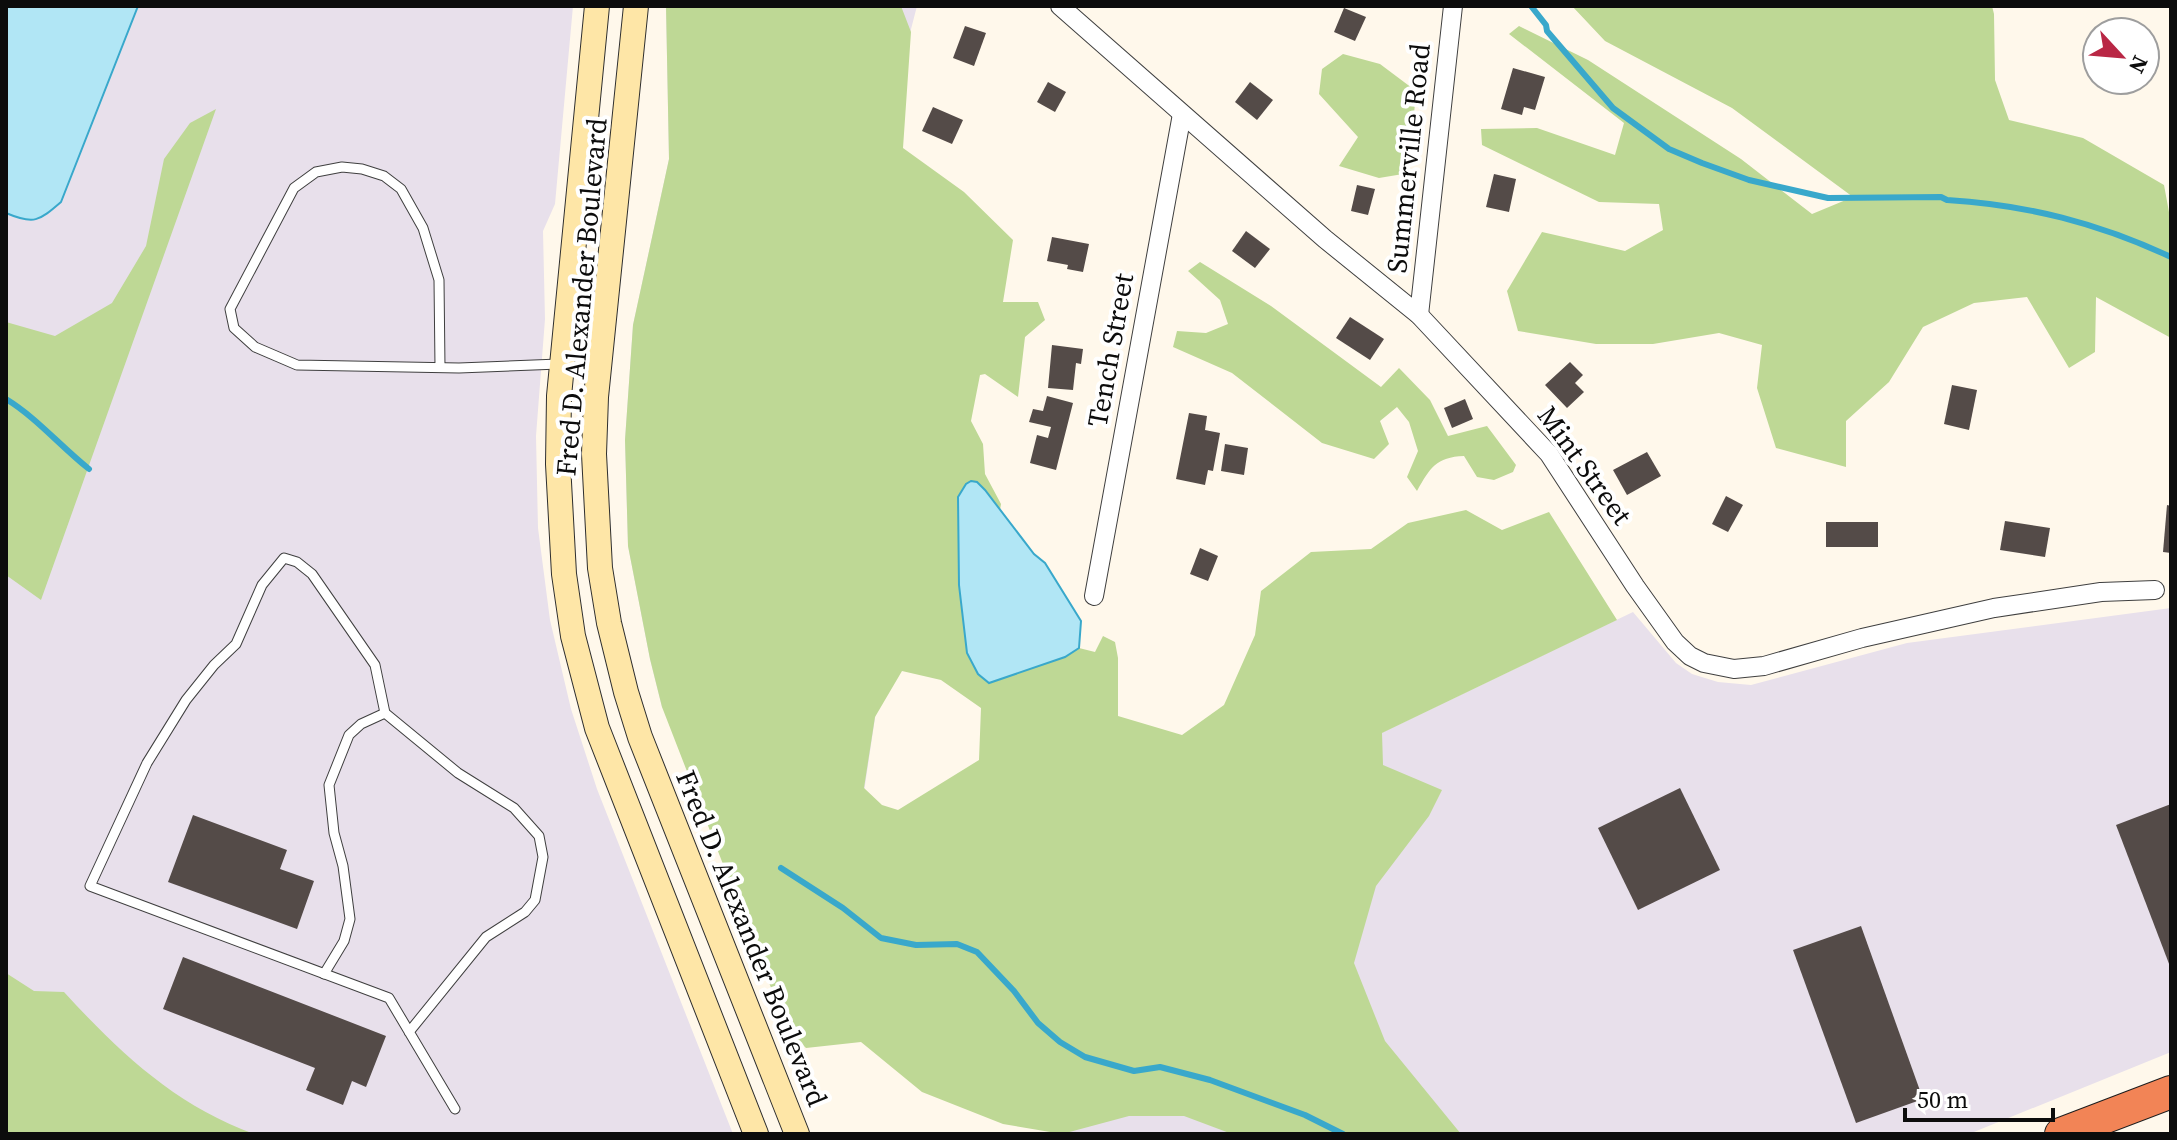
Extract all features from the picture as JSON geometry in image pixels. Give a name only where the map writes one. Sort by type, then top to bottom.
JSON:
[{"type":"highway","points":[[2061,1134],[2171,1092]]},
{"type":"main road","name":"Fred D. Alexander Boulevard","points":[[597,6],[562,364],[558,437],[560,522],[573,636],[585,689],[616,779],[756,1134]]},
{"type":"main road","name":"Fred D. Alexander Boulevard","points":[[636,6],[599,368],[594,454],[597,529],[609,623],[640,737],[797,1134]]},
{"type":"main road","points":[[581,180],[619,183]]},
{"type":"street","name":"Mint Street","points":[[1060,6],[1325,239],[1419,315],[1549,454],[1635,586],[1675,642],[1690,656],[1704,663],[1734,669],[1764,666],[1862,638],[1994,608],[2101,592],[2155,590]]},
{"type":"street","name":"Summerville Road","points":[[1419,315],[1453,6]]},
{"type":"street","name":"Tench Street","points":[[1094,596],[1182,114]]},
{"type":"lane","points":[[440,367],[439,280],[423,228],[401,189],[384,176],[362,169],[342,167],[316,172],[294,188],[230,309],[234,328],[255,347],[297,365],[440,367],[562,364]]},
{"type":"lane","points":[[409,1032],[486,937],[525,912],[535,900],[543,857],[539,836],[514,808],[458,773],[385,713],[375,665],[312,574],[297,562],[284,558],[262,585],[236,644],[214,665],[186,700],[147,763],[90,886],[389,998],[409,1032],[455,1109]]},
{"type":"lane","points":[[324,974],[344,941],[350,919],[343,866],[334,833],[329,785],[349,735],[361,724],[385,713]]},
{"type":"shaded area","points":[[6,6],[573,6],[555,204],[543,231],[545,319],[536,436],[538,528],[550,620],[571,709],[597,789],[733,1134],[6,1134]]},
{"type":"shaded area","points":[[666,6],[917,6],[838,311],[930,349],[850,886],[1146,846],[1633,612],[1676,663],[1692,674],[1718,682],[1751,685],[1907,643],[2171,608],[2171,1052],[1969,1134],[1063,1134],[831,1003],[662,707],[628,546],[625,440],[633,325],[669,159]]},
{"type":"green space","points":[[666,6],[901,6],[911,32],[903,148],[964,192],[1013,240],[1003,302],[1038,302],[1045,320],[1025,337],[1018,397],[985,374],[980,375],[971,421],[983,444],[985,474],[1001,504],[1000,510],[977,482],[972,481],[1065,657],[1079,648],[1095,652],[1103,636],[1115,642],[1118,716],[1182,735],[1224,705],[1255,635],[1261,591],[1311,552],[1371,549],[1408,523],[1466,510],[1502,530],[1549,512],[1617,620],[1382,733],[1383,765],[1442,790],[1429,816],[1376,886],[1354,963],[1385,1041],[1461,1134],[1232,1134],[1184,1116],[1129,1116],[1062,1134],[1003,1124],[922,1092],[861,1042],[806,1048],[787,1029],[662,707],[628,546],[625,440],[633,325],[669,159]],"holes":[[[902,671],[941,680],[981,708],[979,760],[898,810],[882,805],[864,788],[875,717]]]},
{"type":"green space","points":[[1572,6],[1992,6],[1995,80],[2009,120],[2083,138],[2164,185],[2171,223],[2171,338],[2096,297],[2095,352],[2069,368],[2027,297],[1974,303],[1923,327],[1889,382],[1846,421],[1846,467],[1776,448],[1757,388],[1762,345],[1719,333],[1653,344],[1596,344],[1518,331],[1507,291],[1542,232],[1625,251],[1663,230],[1659,204],[1599,202],[1482,145],[1481,129],[1537,128],[1615,155],[1624,123],[1509,34],[1519,26],[1588,60],[1741,159],[1812,214],[1853,197],[1732,108],[1605,41]]},
{"type":"green space","points":[[1343,54],[1380,64],[1416,91],[1409,173],[1379,178],[1339,166],[1358,137],[1319,94],[1322,69]]},
{"type":"green space","points":[[216,109],[41,600],[6,575],[6,322],[55,336],[112,303],[146,246],[164,159],[190,123]]},
{"type":"green space","points":[[1200,262],[1271,306],[1381,387],[1399,368],[1430,400],[1448,436],[1487,426],[1516,465],[1513,472],[1494,480],[1477,477],[1464,456],[1454,457],[1435,465],[1417,491],[1407,477],[1418,451],[1409,422],[1397,407],[1380,421],[1389,444],[1374,459],[1322,443],[1232,373],[1173,347],[1177,331],[1206,333],[1228,324],[1220,300],[1188,271]]},
{"type":"green space","points":[[6,973],[34,991],[64,992],[106,1036],[150,1075],[199,1108],[254,1134],[6,1134]]},
{"type":"water","points":[[6,6],[138,6],[61,202],[41,217],[30,220],[6,213]]},
{"type":"water","points":[[971,481],[977,482],[985,490],[1034,554],[1045,563],[1081,621],[1079,648],[1065,657],[989,683],[978,674],[967,653],[959,585],[958,497]]},
{"type":"building","points":[[1344,8],[1366,17],[1355,41],[1334,32]]},
{"type":"building","points":[[965,26],[986,33],[974,66],[953,58]]},
{"type":"building","points":[[1513,68],[1545,77],[1535,110],[1524,107],[1522,115],[1501,109]]},
{"type":"building","points":[[1048,82],[1066,92],[1055,112],[1037,102]]},
{"type":"building","points":[[1250,82],[1273,100],[1257,120],[1235,102]]},
{"type":"building","points":[[933,107],[963,120],[952,144],[922,131]]},
{"type":"building","points":[[1494,174],[1516,179],[1509,212],[1486,207]]},
{"type":"building","points":[[1357,185],[1375,189],[1368,215],[1351,211]]},
{"type":"building","points":[[1246,231],[1270,249],[1255,268],[1232,251]]},
{"type":"building","points":[[1052,237],[1089,244],[1083,272],[1047,261]]},
{"type":"building","points":[[1350,317],[1384,339],[1370,360],[1336,338]]},
{"type":"building","points":[[1052,345],[1083,349],[1081,364],[1076,363],[1073,390],[1048,388]]},
{"type":"building","points":[[1570,362],[1583,375],[1575,383],[1584,392],[1567,408],[1545,385]]},
{"type":"building","points":[[1952,385],[1977,390],[1969,430],[1944,424]]},
{"type":"building","points":[[1047,396],[1073,403],[1056,470],[1030,463],[1037,435],[1048,438],[1051,427],[1029,422],[1033,409],[1043,411]]},
{"type":"building","points":[[1465,399],[1473,419],[1452,428],[1444,408]]},
{"type":"building","points":[[1189,413],[1207,416],[1205,430],[1220,433],[1213,471],[1208,470],[1205,485],[1176,479]]},
{"type":"building","points":[[1225,444],[1248,448],[1244,475],[1221,471]]},
{"type":"building","points":[[1647,452],[1661,476],[1627,495],[1613,470]]},
{"type":"building","points":[[1726,496],[1743,505],[1728,532],[1712,524]]},
{"type":"building","points":[[2167,505],[2171,506],[2171,553],[2163,552]]},
{"type":"building","points":[[2005,521],[2050,528],[2045,557],[2000,550]]},
{"type":"building","points":[[1826,522],[1878,522],[1878,547],[1826,547]]},
{"type":"building","points":[[1200,548],[1218,556],[1208,581],[1190,574]]},
{"type":"building","points":[[1680,788],[1720,870],[1638,910],[1598,828]]},
{"type":"building","points":[[2171,804],[2171,969],[2116,825]]},
{"type":"building","points":[[193,815],[287,850],[280,869],[314,881],[297,929],[168,882]]},
{"type":"building","points":[[1861,926],[1923,1099],[1856,1123],[1793,950]]},
{"type":"building","points":[[183,957],[386,1036],[366,1087],[352,1081],[343,1105],[306,1090],[315,1068],[163,1009]]},
{"type":"waterway","points":[[1531,6],[1547,31],[1613,108],[1669,149],[1702,163],[1749,180],[1828,198],[1941,197],[2034,211],[2117,234],[2171,257]]},
{"type":"waterway","points":[[6,399],[89,469]]},
{"type":"waterway","points":[[781,868],[843,908],[881,938],[916,945],[957,944],[977,952],[1014,991],[1038,1023],[1060,1042],[1085,1057],[1134,1071],[1160,1067],[1210,1080],[1305,1115],[1343,1134]]}]
